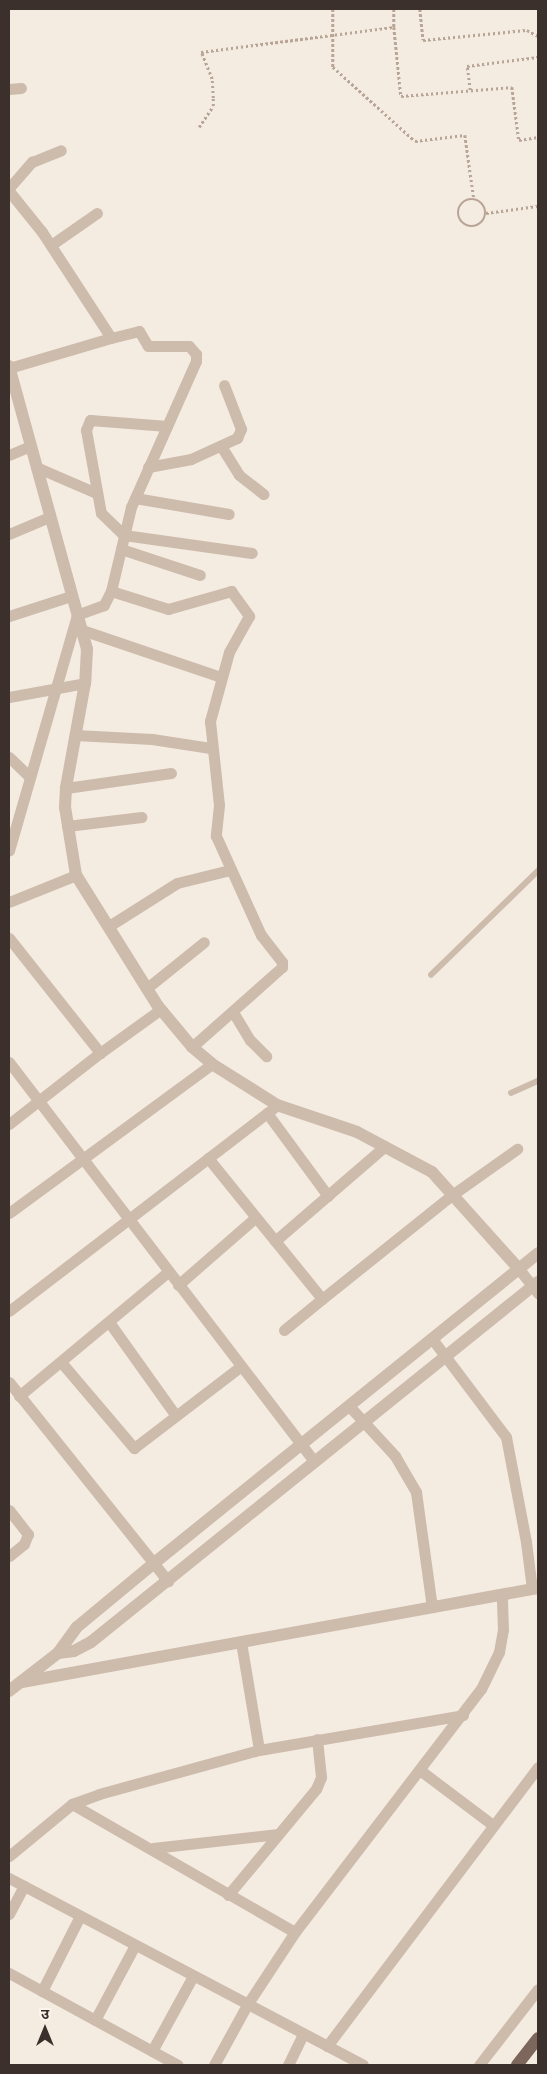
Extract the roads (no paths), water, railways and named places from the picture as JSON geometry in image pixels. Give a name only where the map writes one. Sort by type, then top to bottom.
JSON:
[{"type":"main road","points":[[517,2065],[538,2038]]},
{"type":"street","points":[[9,90],[21,88]]},
{"type":"street","points":[[61,150],[32,162],[9,189],[50,245],[111,338]]},
{"type":"street","points":[[50,245],[97,213]]},
{"type":"street","points":[[77,615],[104,605],[111,591],[135,498],[196,361],[194,349],[152,348],[148,346],[140,331],[9,367],[10,385],[30,446],[49,517],[77,615],[88,649],[85,683],[66,788],[67,826],[76,875],[161,1009],[192,1046],[212,1064],[272,1109],[328,1196]]},
{"type":"street","points":[[148,468],[191,459],[237,438],[241,429],[224,384]]},
{"type":"street","points":[[168,426],[90,420],[86,430],[96,493],[105,519],[124,535],[252,553]]},
{"type":"street","points":[[9,455],[30,446]]},
{"type":"street","points":[[221,446],[238,475],[263,494]]},
{"type":"street","points":[[36,467],[96,493]]},
{"type":"street","points":[[135,498],[229,514]]},
{"type":"street","points":[[9,534],[49,517]]},
{"type":"street","points":[[121,549],[200,575]]},
{"type":"street","points":[[111,591],[168,609],[231,591],[249,616],[229,652],[210,721],[210,748],[219,805],[217,843],[265,943],[282,962],[282,968],[192,1046]]},
{"type":"street","points":[[9,616],[72,596]]},
{"type":"street","points":[[9,845],[77,615]]},
{"type":"street","points":[[82,630],[221,678]]},
{"type":"street","points":[[9,697],[85,683]]},
{"type":"street","points":[[75,735],[152,739],[210,748]]},
{"type":"street","points":[[9,757],[30,777]]},
{"type":"street","points":[[66,788],[171,773]]},
{"type":"street","points":[[67,826],[141,817]]},
{"type":"street","points":[[109,926],[171,886],[230,870]]},
{"type":"street","points":[[9,902],[76,875]]},
{"type":"street","points":[[9,938],[100,1053]]},
{"type":"street","points":[[147,988],[204,942]]},
{"type":"street","points":[[9,1124],[39,1103],[100,1053],[161,1009]]},
{"type":"street","points":[[233,1012],[250,1040],[266,1056]]},
{"type":"street","points":[[9,1062],[240,1367],[314,1461]]},
{"type":"street","points":[[9,1213],[81,1158],[212,1064]]},
{"type":"street","points":[[58,1653],[84,1647],[168,1582],[314,1461],[537,1287],[432,1172],[357,1132],[272,1109]]},
{"type":"street","points":[[9,1311],[272,1109]]},
{"type":"street","points":[[275,1241],[386,1146]]},
{"type":"street","points":[[284,1330],[452,1195],[517,1149]]},
{"type":"street","points":[[208,1158],[322,1299]]},
{"type":"street","points":[[178,1285],[256,1218]]},
{"type":"street","points":[[9,1691],[58,1653],[77,1627],[233,1498],[433,1340],[538,1252]]},
{"type":"street","points":[[19,1396],[168,1272]]},
{"type":"street","points":[[109,1322],[176,1416]]},
{"type":"street","points":[[20,1682],[535,1588],[506,1437],[433,1340]]},
{"type":"street","points":[[61,1362],[134,1448],[240,1367]]},
{"type":"street","points":[[9,1382],[168,1582]]},
{"type":"street","points":[[350,1407],[395,1456],[416,1492],[432,1607]]},
{"type":"street","points":[[233,1498],[248,1516]]},
{"type":"street","points":[[9,1510],[28,1534],[24,1544],[9,1556]]},
{"type":"street","points":[[214,2065],[247,2005],[295,1932],[464,1715],[499,1652],[503,1630],[502,1594]]},
{"type":"street","points":[[241,1642],[259,1750]]},
{"type":"street","points":[[9,1856],[72,1804],[259,1750],[464,1715]]},
{"type":"street","points":[[228,1895],[316,1789],[321,1777],[317,1739]]},
{"type":"street","points":[[327,2046],[538,1767]]},
{"type":"street","points":[[421,1771],[493,1825]]},
{"type":"street","points":[[72,1804],[153,1848],[228,1895],[295,1932]]},
{"type":"street","points":[[153,1848],[278,1834]]},
{"type":"street","points":[[9,1878],[363,2065]]},
{"type":"street","points":[[9,1914],[24,1886]]},
{"type":"street","points":[[42,1991],[80,1916]]},
{"type":"street","points":[[95,2020],[135,1946]]},
{"type":"street","points":[[9,1973],[178,2065]]},
{"type":"street","points":[[152,2051],[193,1976]]},
{"type":"street","points":[[479,2065],[538,1989]]},
{"type":"street","points":[[288,2065],[303,2034]]},
{"type":"lane","points":[[431,976],[538,871]]},
{"type":"lane","points":[[511,1093],[538,1081]]}]
